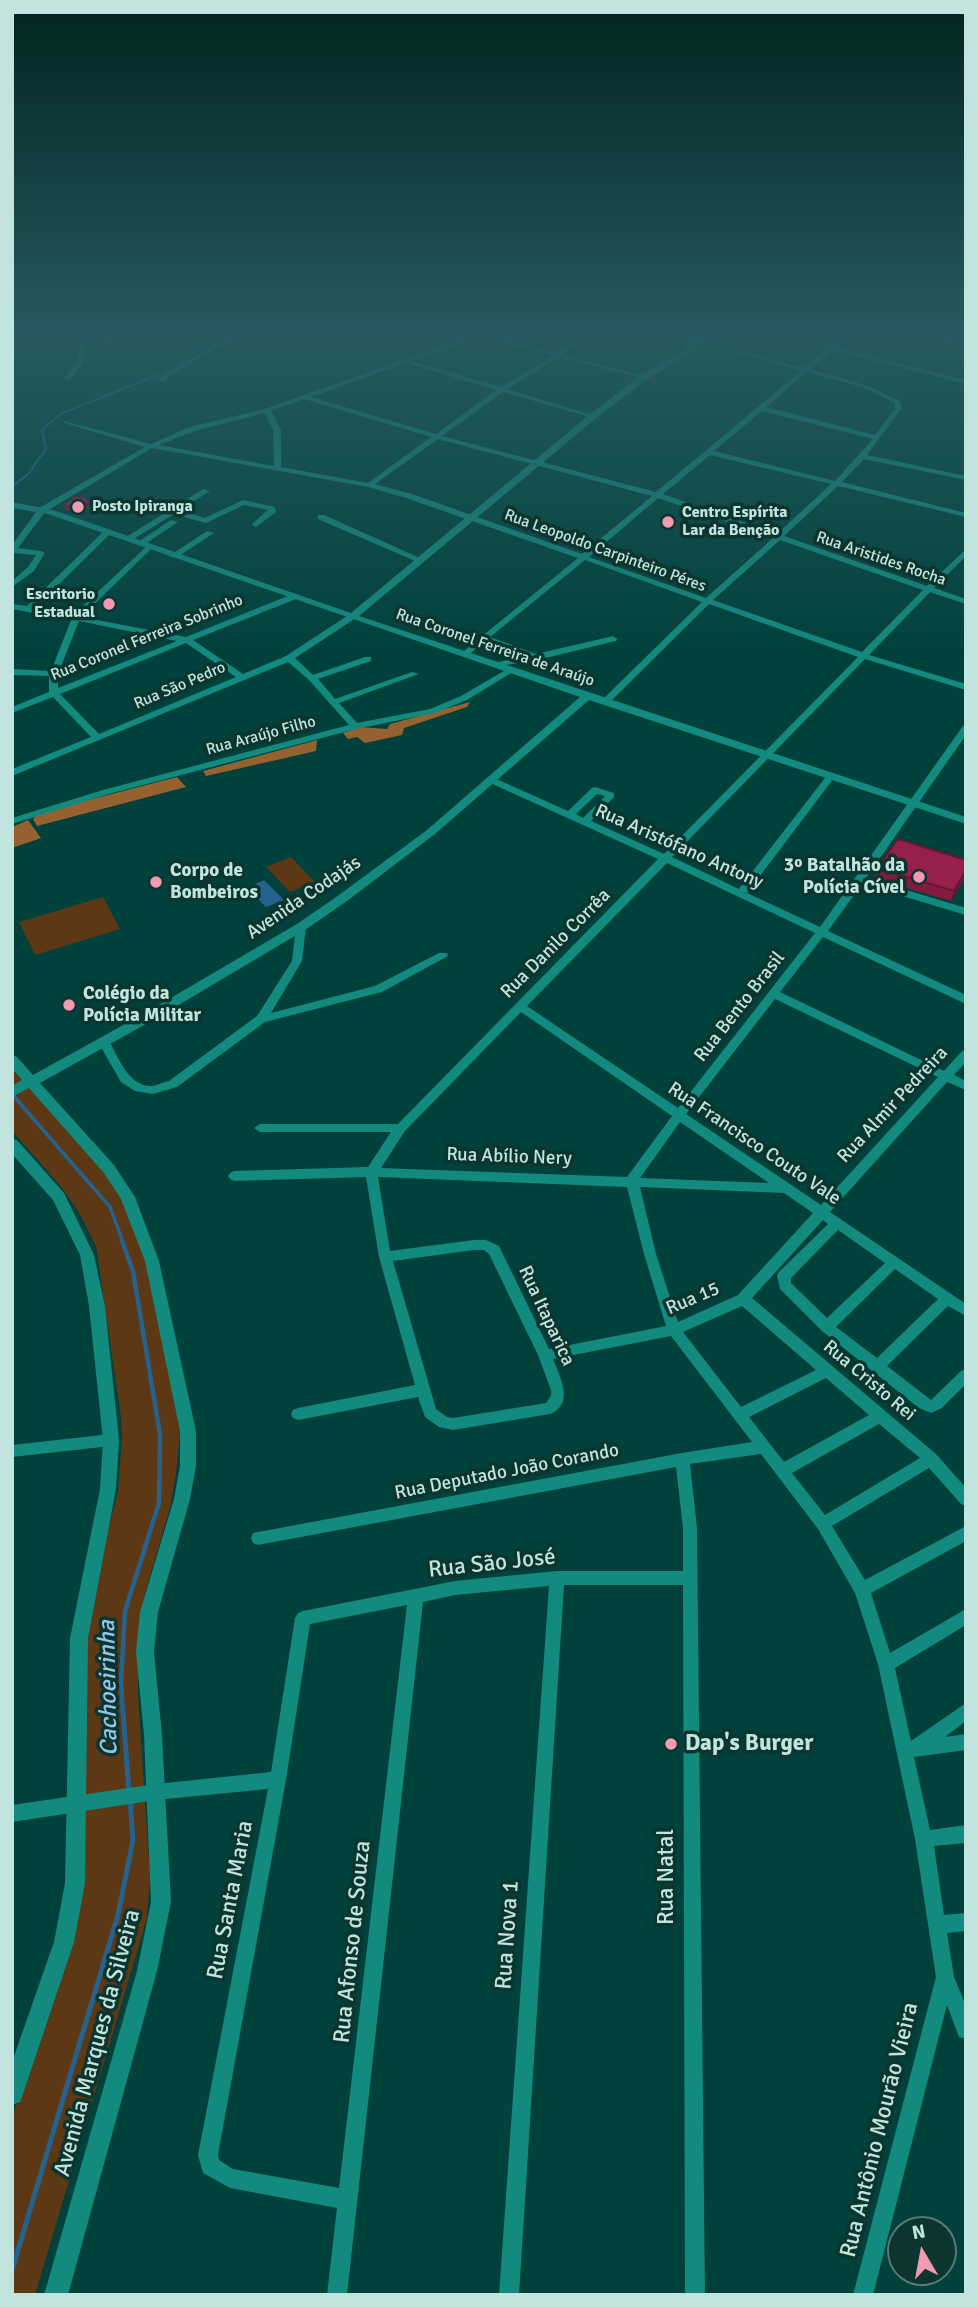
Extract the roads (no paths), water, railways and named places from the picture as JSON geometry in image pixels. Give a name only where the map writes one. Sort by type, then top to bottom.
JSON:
[{"type":"street","name":"Rua Leopoldo Carpinteiro Péres","points":[[139,443],[369,485],[470,517],[864,656],[966,687]]},
{"type":"street","points":[[12,585],[31,569],[41,553],[13,550],[42,510],[159,443]]},
{"type":"street","points":[[277,443],[277,470]]},
{"type":"street","points":[[369,485],[426,443]]},
{"type":"street","name":"Rua Aristides Rocha","points":[[461,443],[657,495],[966,602]]},
{"type":"street","points":[[353,616],[418,559],[561,443]]},
{"type":"street","points":[[463,655],[719,443]]},
{"type":"street","points":[[604,702],[836,485],[864,457],[874,443]]},
{"type":"street","points":[[708,452],[966,515]]},
{"type":"street","points":[[864,457],[962,477],[966,468]]},
{"type":"street","points":[[127,540],[206,491]]},
{"type":"street","points":[[29,507],[63,497]]},
{"type":"street","points":[[174,511],[206,520],[243,502],[272,509],[272,512],[256,525]]},
{"type":"street","name":"Rua Coronel Ferreira de Araújo","points":[[13,506],[42,510],[463,655],[966,821]]},
{"type":"street","points":[[321,517],[418,559]]},
{"type":"street","points":[[98,738],[53,692],[54,674],[76,617],[143,546],[174,522]]},
{"type":"street","points":[[30,608],[107,533]]},
{"type":"street","points":[[173,556],[210,533]]},
{"type":"street","name":"Rua Danilo Corrêa","points":[[370,1172],[401,1128],[966,551]]},
{"type":"street","name":"Rua Coronel Ferreira Sobrinho","points":[[12,710],[293,597]]},
{"type":"street","points":[[12,606],[187,640],[242,677]]},
{"type":"street","name":"Rua São Pedro","points":[[12,773],[289,658],[353,616]]},
{"type":"street","points":[[484,638],[537,657]]},
{"type":"street","points":[[498,665],[613,639]]},
{"type":"street","points":[[289,658],[312,678],[355,726]]},
{"type":"street","points":[[312,678],[368,659]]},
{"type":"street","name":"Rua Araújo Filho","points":[[12,821],[94,796],[355,726],[432,711],[464,698],[512,670]]},
{"type":"street","points":[[12,672],[54,674]]},
{"type":"street","points":[[334,702],[415,674]]},
{"type":"street","name":"Avenida Codajás","points":[[22,1087],[301,926],[431,832],[588,696]]},
{"type":"street","name":"Rua Bento Brasil","points":[[632,1180],[677,1115],[861,880],[911,803],[966,728]]},
{"type":"street","points":[[741,894],[831,776]]},
{"type":"street","name":"Rua Aristófano Antony","points":[[491,780],[667,859],[966,1000]]},
{"type":"street","points":[[569,816],[593,790],[611,795],[584,823]]},
{"type":"street","points":[[861,880],[966,912]]},
{"type":"street","points":[[261,1019],[296,961],[301,926]]},
{"type":"street","points":[[104,1042],[125,1079],[139,1088],[153,1090],[173,1084],[261,1019],[378,989],[443,956]]},
{"type":"street","points":[[773,993],[966,1086]]},
{"type":"street","name":"Rua Francisco Couto Vale","points":[[520,1007],[966,1311]]},
{"type":"street","name":"Rua Almir Pedreira","points":[[820,1213],[966,1054]]},
{"type":"street","name":"Avenida Marques da Silveira","points":[[12,1060],[22,1087],[109,1169],[128,1197],[152,1261],[188,1431],[188,1466],[182,1499],[149,1612],[145,1652],[151,1793],[161,1902],[147,1971],[55,2295]]},
{"type":"street","points":[[260,1128],[401,1128]]},
{"type":"street","points":[[12,1144],[58,1197],[87,1255],[97,1306],[111,1440],[108,1489],[79,1638],[81,1805],[75,1883],[64,1942],[12,2094]]},
{"type":"street","points":[[298,1414],[422,1390],[385,1257],[370,1172]]},
{"type":"street","name":"Rua Abílio Nery","points":[[234,1176],[370,1172],[632,1180],[783,1188]]},
{"type":"street","points":[[632,1180],[650,1254],[674,1330]]},
{"type":"street","name":"Rua 15","points":[[545,1355],[674,1330],[743,1299],[820,1213]]},
{"type":"street","points":[[836,1224],[784,1276],[782,1282],[827,1327],[924,1404],[931,1407],[966,1375]]},
{"type":"street","name":"Rua Itaparica","points":[[385,1257],[486,1245],[494,1250],[545,1355],[558,1397],[550,1408],[453,1424],[444,1423],[430,1413],[422,1390]]},
{"type":"street","points":[[827,1327],[893,1263]]},
{"type":"street","points":[[877,1367],[947,1298]]},
{"type":"street","name":"Rua Cristo Rei","points":[[743,1299],[931,1459],[966,1499]]},
{"type":"street","name":"Rua Antônio Mourão Vieira","points":[[674,1330],[823,1524],[862,1590],[910,1748],[945,1977],[965,2028]]},
{"type":"street","points":[[739,1415],[827,1371]]},
{"type":"street","points":[[782,1471],[880,1416]]},
{"type":"street","points":[[12,1451],[111,1440]]},
{"type":"street","name":"Rua Deputado João Corando","points":[[258,1538],[682,1459],[764,1447]]},
{"type":"street","name":"Rua Natal","points":[[682,1459],[690,1528],[695,2295]]},
{"type":"street","points":[[823,1524],[931,1459]]},
{"type":"street","points":[[862,1590],[966,1533]]},
{"type":"street","name":"Rua São José","points":[[303,1618],[455,1588],[557,1578],[690,1578]]},
{"type":"street","name":"Rua Nova 1","points":[[509,2295],[557,1578]]},
{"type":"street","name":"Rua Afonso de Souza","points":[[337,2295],[416,1595]]},
{"type":"street","points":[[886,1664],[966,1616]]},
{"type":"street","name":"Rua Santa Maria","points":[[303,1618],[278,1780],[208,2155],[210,2166],[230,2178],[349,2200]]},
{"type":"street","points":[[910,1748],[966,1711]]},
{"type":"street","points":[[910,1748],[966,1742]]},
{"type":"street","points":[[12,1814],[151,1793],[278,1780]]},
{"type":"street","points":[[924,1839],[966,1834]]},
{"type":"street","points":[[938,1925],[966,1922]]},
{"type":"street","name":"Rua Antônio Mourão Vieira","points":[[863,2295],[945,1977]]},
{"type":"water","points":[[264,880],[284,900],[266,907],[247,888]]},
{"type":"waterway","name":"Cachoeirinha","points":[[12,487],[28,474],[46,449],[45,443]]},
{"type":"waterway","name":"Cachoeirinha","points":[[12,1094],[110,1207],[123,1242]]},
{"type":"waterway","name":"Cachoeirinha","points":[[122,1241],[133,1271],[160,1434],[159,1503],[125,1611],[121,1682],[123,1714]]},
{"type":"waterway","name":"Cachoeirinha","points":[[123,1712],[129,1792]]},
{"type":"waterway","name":"Cachoeirinha","points":[[12,2270],[118,1915],[133,1840],[130,1800]]},
{"type":"place","name":"Posto Ipiranga","points":[[78,507]]},
{"type":"place","name":"Centro Espírita Lar da Benção","points":[[668,522]]},
{"type":"place","name":"Escritorio Estadual","points":[[109,604]]},
{"type":"place","name":"3º Batalhão da Polícia Cível","points":[[919,877]]},
{"type":"place","name":"Corpo de Bombeiros","points":[[156,882]]},
{"type":"place","name":"Colégio da Polícia Militar","points":[[69,1005]]},
{"type":"place","name":"Dap's Burger","points":[[671,1744]]}]
